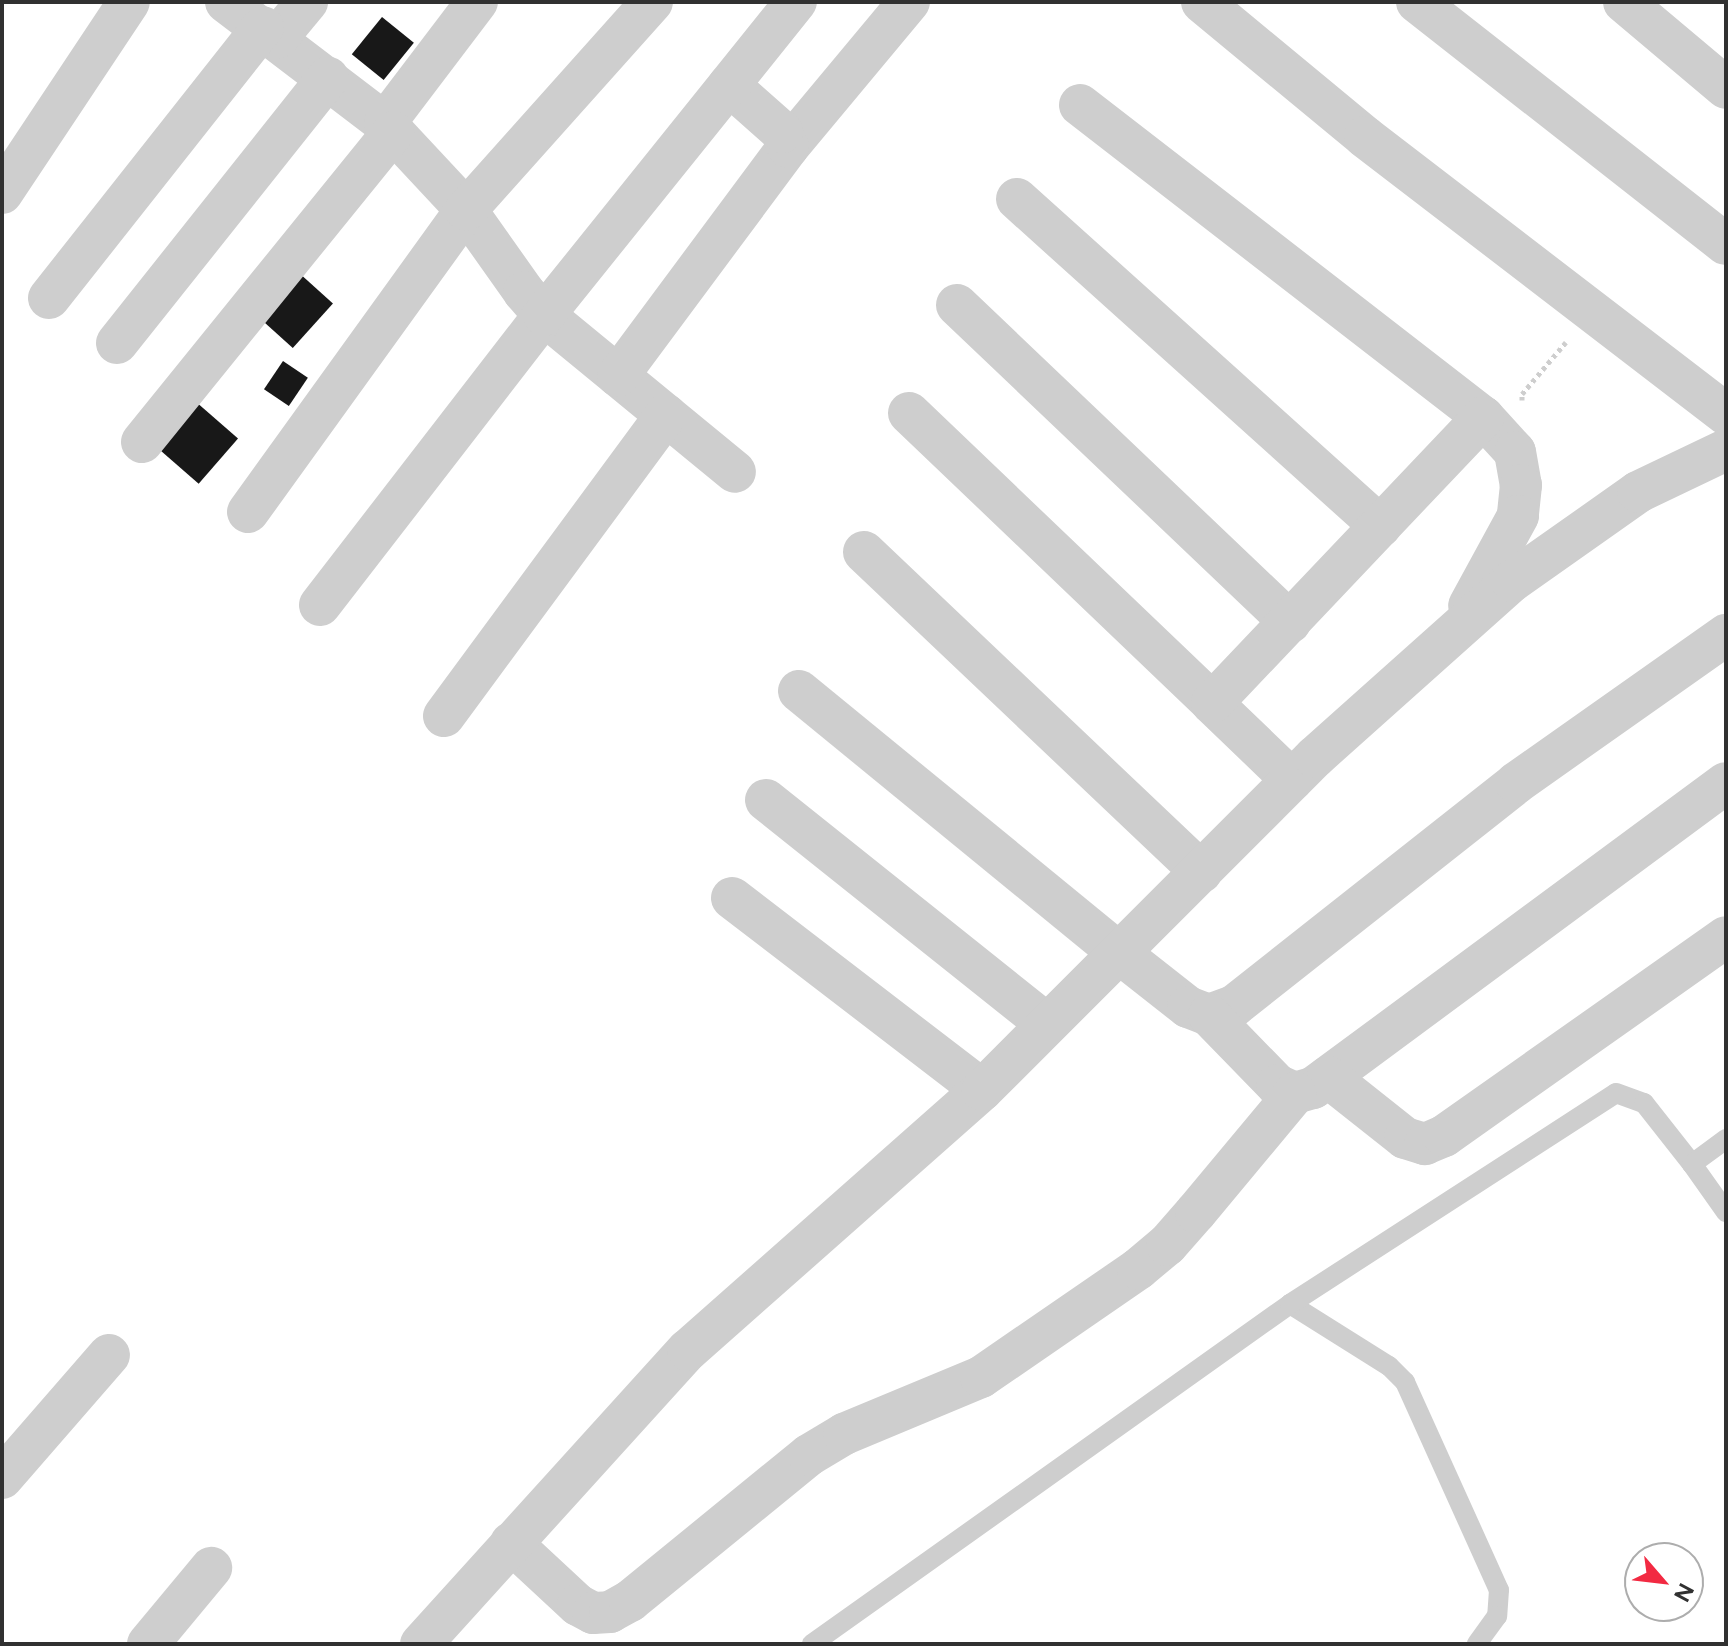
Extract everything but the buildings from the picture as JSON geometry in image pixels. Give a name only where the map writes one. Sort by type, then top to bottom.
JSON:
[{"type":"street","points":[[2,193],[129,2]]},
{"type":"street","points":[[226,2],[389,127],[466,210],[544,315],[735,472]]},
{"type":"street","points":[[49,298],[270,33],[307,2]]},
{"type":"street","points":[[142,442],[389,127],[477,2]]},
{"type":"street","points":[[248,512],[466,210],[652,2]]},
{"type":"street","points":[[320,605],[544,315],[796,2]]},
{"type":"street","points":[[618,376],[788,147],[909,2]]},
{"type":"street","points":[[1202,2],[1365,137],[1726,414]]},
{"type":"street","points":[[1417,2],[1726,244]]},
{"type":"street","points":[[1624,2],[1726,88]]},
{"type":"street","points":[[117,343],[328,78]]},
{"type":"street","points":[[729,85],[782,132],[788,147]]},
{"type":"street","points":[[1080,105],[1483,417],[1515,452],[1521,485],[1518,516],[1455,631]]},
{"type":"street","points":[[1017,199],[1380,526]]},
{"type":"street","points":[[957,305],[1290,622]]},
{"type":"street","points":[[909,413],[1292,780]]},
{"type":"street","points":[[444,716],[666,415]]},
{"type":"street","points":[[1212,703],[1483,417]]},
{"type":"street","points":[[421,1644],[688,1350],[982,1090],[1292,780],[1512,581],[1638,492],[1726,450]]},
{"type":"street","points":[[864,552],[1201,872]]},
{"type":"street","points":[[1209,1015],[1234,1006],[1516,783],[1726,635]]},
{"type":"street","points":[[799,691],[1118,952],[1188,1007],[1209,1015],[1277,1085],[1312,1085],[1405,1138],[1425,1144],[1444,1136],[1726,937]]},
{"type":"street","points":[[511,1543],[578,1605],[593,1613],[610,1612],[630,1601],[809,1455],[844,1434],[981,1377],[1138,1269],[1167,1245],[1312,1085],[1726,783]]},
{"type":"street","points":[[766,800],[1047,1024]]},
{"type":"street","points":[[732,898],[982,1090]]},
{"type":"street","points":[[2,1478],[109,1355]]},
{"type":"street","points":[[148,1644],[211,1568]]},
{"type":"lane","points":[[812,1644],[1290,1304],[1616,1093],[1644,1103],[1726,1212]]},
{"type":"lane","points":[[1692,1164],[1726,1139]]},
{"type":"lane","points":[[1290,1304],[1389,1366],[1405,1382],[1499,1590],[1497,1616],[1477,1644]]},
{"type":"path","points":[[1517,462],[1522,394],[1593,310]]}]
